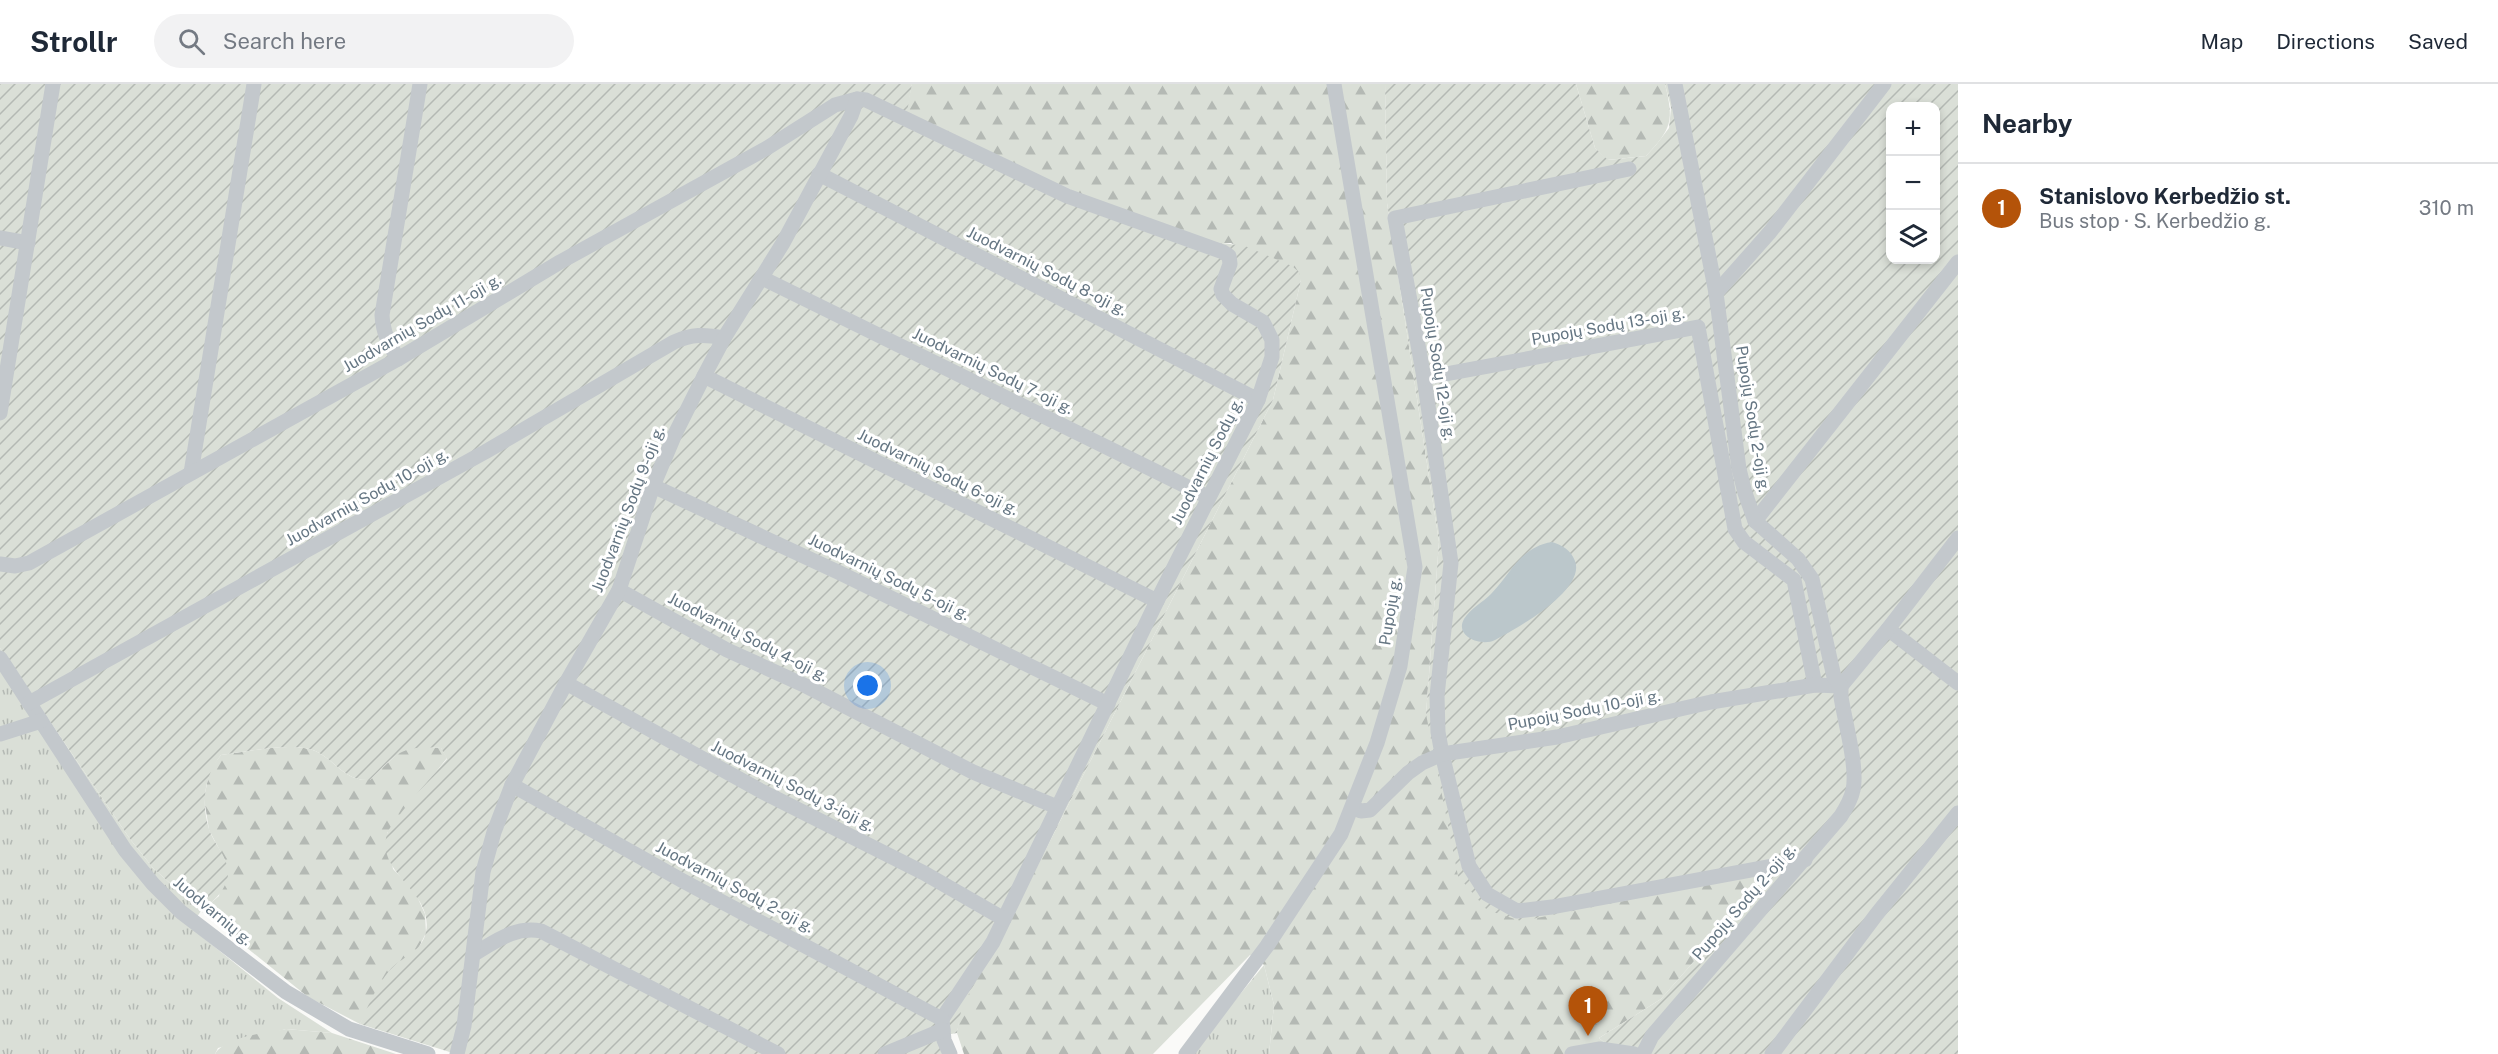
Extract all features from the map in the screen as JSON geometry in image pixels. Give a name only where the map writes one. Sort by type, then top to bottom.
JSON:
[{"type":"street","points":[[0,407],[53,84]]},
{"type":"street","points":[[191,473],[254,84]]},
{"type":"street","points":[[398,359],[386,340],[382,328],[382,315],[420,84]]},
{"type":"street","name":"Pupojų g.","points":[[1186,1054],[1267,946],[1341,834],[1377,743],[1400,666],[1415,567],[1334,84]]},
{"type":"street","name":"Pupojų Sodų 2-oji g.","points":[[1643,1054],[1652,1036],[1841,816],[1849,803],[1854,775],[1841,686],[1834,677],[1812,579],[1808,570],[1755,521],[1745,493],[1739,469],[1716,293],[1674,84]]},
{"type":"street","points":[[1716,293],[1770,232],[1884,84]]},
{"type":"street","name":"Juodvarnių Sodų 11-oji g.","points":[[0,564],[15,566],[29,563],[398,359],[560,262],[767,148],[835,105],[857,99]]},
{"type":"street","name":"Juodvarnių Sodų 9-oji g.","points":[[457,1054],[464,1026],[483,872],[494,832],[512,785],[619,590],[653,486],[675,434],[704,376],[724,338],[762,278],[851,116],[857,99]]},
{"type":"street","name":"Juodvarnių Sodų g.","points":[[857,99],[866,100],[1067,196],[1223,252],[1229,256],[1230,264],[1221,289],[1223,295],[1232,304],[1263,322],[1272,340],[1272,357],[1258,400],[1157,601],[993,942],[942,1024]]},
{"type":"street","name":"Pupojų Sodų 12-oji g.","points":[[1629,168],[1395,218],[1424,378],[1451,563],[1437,696],[1438,732],[1469,866],[1487,894],[1517,911],[1552,907],[1805,860]]},
{"type":"street","name":"Juodvarnių Sodų 8-oji g.","points":[[819,174],[1258,400]]},
{"type":"street","points":[[0,238],[28,243]]},
{"type":"street","points":[[1755,521],[1958,262]]},
{"type":"street","name":"Juodvarnių Sodų 7-oji g.","points":[[762,278],[1208,497]]},
{"type":"street","name":"Pupojų Sodų 13-oji g.","points":[[1424,378],[1698,327],[1736,529],[1744,542],[1794,580],[1815,685]]},
{"type":"street","name":"Juodvarnių Sodų 10-oji g.","points":[[29,703],[485,452],[674,342],[690,335],[702,334],[724,338]]},
{"type":"street","name":"Juodvarnių Sodų 6-oji g.","points":[[704,376],[1157,601]]},
{"type":"street","name":"Juodvarnių Sodų 5-oji g.","points":[[653,486],[840,573],[1108,704]]},
{"type":"street","points":[[1841,686],[1958,538]]},
{"type":"street","name":"Juodvarnių Sodų 4-oji g.","points":[[619,590],[727,650],[806,686],[973,772],[1057,807]]},
{"type":"street","points":[[1888,629],[1958,683]]},
{"type":"street","name":"Juodvarnių g.","points":[[0,658],[125,850],[153,884],[181,912],[286,992],[349,1029],[428,1054]]},
{"type":"street","name":"Juodvarnių Sodų 3-ioji g.","points":[[566,683],[761,791],[924,873],[1004,919]]},
{"type":"street","name":"Pupojų Sodų 10-oji g.","points":[[1353,808],[1361,811],[1370,810],[1408,773],[1422,763],[1442,754],[1557,737],[1711,702],[1815,685],[1841,686]]},
{"type":"street","points":[[0,734],[41,721]]},
{"type":"street","name":"Juodvarnių Sodų 2-oji g.","points":[[512,785],[942,1024]]},
{"type":"street","points":[[1772,1054],[1876,915],[1958,813]]},
{"type":"street","points":[[474,954],[510,933],[527,928],[541,931],[778,1054]]},
{"type":"street","points":[[885,1054],[942,1024],[944,1040],[950,1054]]},
{"type":"street","points":[[1572,1054],[1600,1049],[1634,1054]]},
{"type":"green space","points":[[0,84],[912,84],[907,112],[1066,189],[1207,248],[1222,243],[1245,246],[1292,266],[1299,272],[1301,280],[1273,400],[1007,926],[962,1006],[957,1033],[940,1036],[948,1054],[456,1054],[360,1024],[384,977],[420,945],[426,932],[426,918],[422,905],[389,860],[386,848],[387,834],[404,809],[447,759],[441,748],[416,748],[400,753],[370,780],[352,777],[317,752],[299,747],[276,747],[221,755],[208,781],[205,809],[211,835],[227,867],[227,880],[222,890],[201,911],[153,868],[130,839],[0,648]]},
{"type":"green space","points":[[912,84],[1385,84],[1387,203],[1439,542],[1426,714],[1773,871],[1661,999],[1599,1038],[1618,1054],[1269,1054],[1274,1005],[1264,965],[1250,955],[1153,1054],[964,1054],[957,1033],[961,1006],[1007,926],[1273,400],[1301,280],[1231,243],[1222,243],[1207,248],[1066,189],[906,112]]},
{"type":"green space","points":[[1385,84],[1576,84],[1595,148],[1608,160],[1646,156],[1669,128],[1671,108],[1665,84],[1958,84],[1958,1054],[1618,1054],[1599,1038],[1661,999],[1772,872],[1521,921],[1487,910],[1458,876],[1426,714],[1439,542],[1387,203]]},
{"type":"green space","points":[[1576,84],[1665,84],[1670,116],[1666,131],[1646,156],[1607,160],[1595,148]]},
{"type":"green space","points":[[0,648],[130,839],[153,868],[201,911],[190,927],[278,998],[332,1033],[286,1029],[218,1048],[215,1054],[0,1054]]},
{"type":"green space","points":[[417,746],[441,748],[447,758],[387,833],[393,869],[415,892],[425,914],[426,933],[417,951],[390,970],[360,1024],[308,997],[201,911],[219,896],[225,860],[209,830],[204,798],[210,769],[221,755],[276,747],[299,747],[317,752],[352,777],[370,780],[399,752]]},
{"type":"green space","points":[[1264,965],[1274,1005],[1269,1054],[1191,1054]]},
{"type":"green space","points":[[286,1029],[332,1033],[396,1054],[215,1054],[220,1048],[237,1039]]},
{"type":"shaded area","points":[[1552,542],[1566,548],[1575,561],[1576,572],[1560,596],[1532,618],[1495,640],[1477,641],[1466,635],[1462,625],[1470,612],[1491,594],[1524,555],[1532,549]]},
{"type":"place","name":"Stanislovo Kerbedžio st.","points":[[1588,1036]]}]
